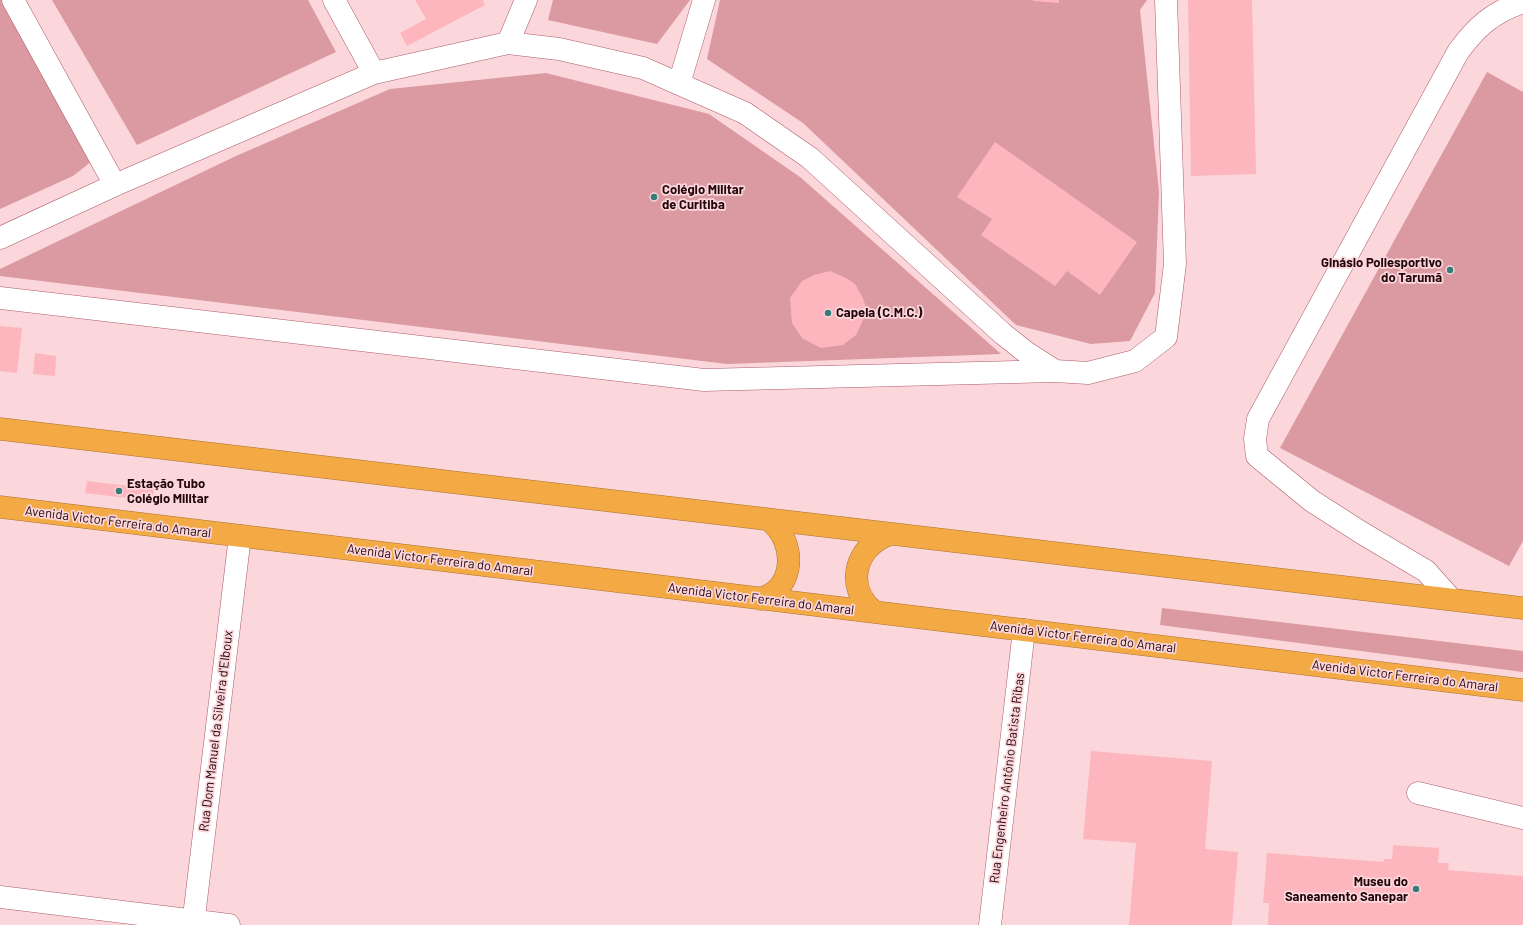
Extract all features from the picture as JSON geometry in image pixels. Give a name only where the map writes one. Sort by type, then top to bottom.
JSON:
[{"type":"highway","points":[[0,430],[1523,608]]},
{"type":"highway","name":"Avenida Victor Ferreira do Amaral","points":[[0,508],[1523,690]]},
{"type":"highway","points":[[760,599],[769,595],[777,588],[786,575],[789,565],[789,555],[785,540],[780,530],[769,520]]},
{"type":"highway","points":[[874,612],[867,606],[859,593],[857,578],[858,568],[863,554],[869,546],[881,537],[890,534]]},
{"type":"street","points":[[13,0],[115,185]]},
{"type":"street","points":[[334,0],[374,73]]},
{"type":"street","points":[[508,43],[526,0]]},
{"type":"street","points":[[679,84],[704,0]]},
{"type":"street","points":[[0,298],[704,380],[1055,371],[1088,373],[1134,361],[1166,337],[1175,264],[1166,0]]},
{"type":"street","points":[[1452,600],[1426,571],[1312,501],[1257,456],[1255,439],[1258,419],[1458,52],[1470,36],[1482,24],[1506,8],[1523,2]]},
{"type":"street","points":[[0,238],[115,185],[374,73],[508,43],[559,49],[643,68],[745,113],[810,158],[1003,334],[1027,353],[1055,371]]},
{"type":"street","name":"Rua Dom Manuel da Silveira d'Elboux","points":[[193,923],[240,536]]},
{"type":"street","name":"Rua Engenheiro Antônio Batista Ribas","points":[[990,925],[1024,630]]},
{"type":"street","points":[[1418,793],[1523,818]]},
{"type":"street","points":[[0,897],[193,923],[229,925]]},
{"type":"shaded area","points":[[0,0],[8,0],[92,161],[73,176],[0,209]]},
{"type":"shaded area","points":[[52,0],[308,0],[336,52],[137,145]]},
{"type":"shaded area","points":[[553,0],[690,0],[657,44],[548,20]]},
{"type":"shaded area","points":[[720,0],[1147,0],[1140,10],[1159,192],[1155,293],[1130,341],[1091,344],[1016,325],[803,123],[707,59]]},
{"type":"shaded area","name":"Ginásio Poliesportivo do Tarumã","points":[[1487,72],[1523,92],[1523,541],[1509,566],[1280,448]]},
{"type":"shaded area","points":[[546,73],[709,114],[800,177],[1001,354],[727,364],[0,276],[0,269],[236,156],[390,89]]},
{"type":"shaded area","points":[[1162,608],[1523,651],[1523,672],[1160,625]]},
{"type":"building","points":[[415,0],[483,0],[485,5],[407,46],[400,33],[426,19]]},
{"type":"building","points":[[1059,0],[1059,3],[1033,1]]},
{"type":"building","points":[[1188,0],[1252,0],[1256,174],[1191,176]]},
{"type":"building","points":[[995,142],[1137,242],[1100,295],[1067,271],[1055,286],[981,235],[992,219],[957,197]]},
{"type":"building","name":"Capela (C.M.C.)","points":[[830,271],[855,284],[863,298],[866,308],[864,318],[856,335],[843,345],[821,348],[802,338],[792,323],[790,298],[802,281],[814,275]]},
{"type":"building","points":[[0,326],[22,328],[17,373],[0,371]]},
{"type":"building","points":[[35,353],[56,356],[55,376],[33,374]]},
{"type":"building","name":"Estação Tubo Colégio Militar","points":[[87,481],[154,489],[152,501],[85,493]]},
{"type":"building","points":[[1091,751],[1212,761],[1205,849],[1238,852],[1232,925],[1129,925],[1136,843],[1083,839]]},
{"type":"building","points":[[1393,845],[1439,848],[1438,863],[1449,863],[1448,870],[1523,876],[1523,925],[1268,925],[1269,903],[1263,903],[1267,853],[1384,862],[1384,859],[1392,859]]},
{"type":"place","name":"Colégio Militar de Curitiba","points":[[654,197]]},
{"type":"place","name":"Ginásio Poliesportivo do Tarumã","points":[[1450,270]]},
{"type":"place","name":"Capela (C.M.C.)","points":[[828,313]]},
{"type":"place","name":"Estação Tubo Colégio Militar","points":[[119,491]]},
{"type":"place","name":"Museu do Saneamento Sanepar","points":[[1416,889]]}]
